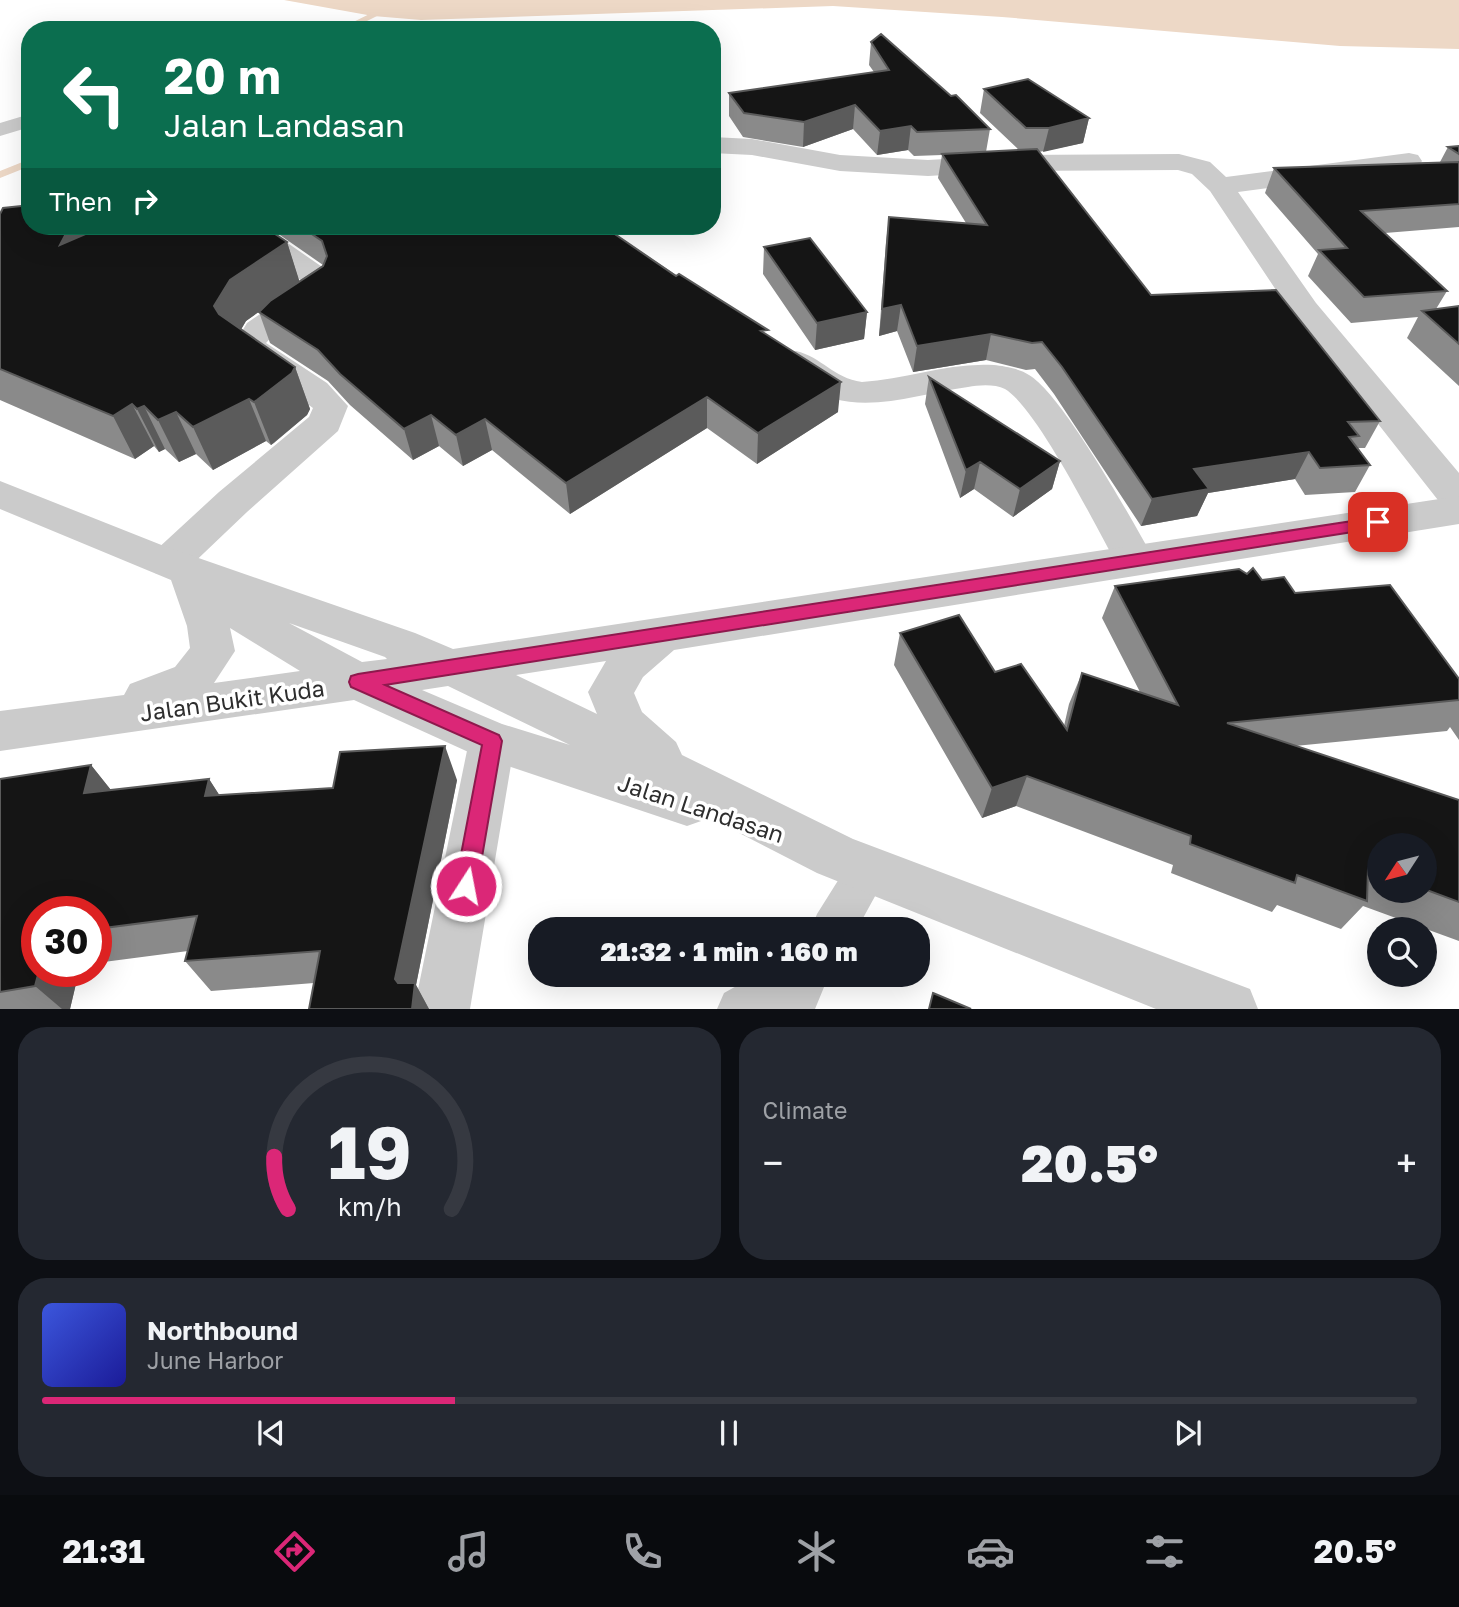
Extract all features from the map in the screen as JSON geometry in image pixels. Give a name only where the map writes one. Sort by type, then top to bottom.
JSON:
[{"type":"street","points":[[987,137],[1013,163]]},
{"type":"street","points":[[721,145],[752,147],[840,163],[928,169],[1013,163],[1179,162],[1201,168],[1220,186],[1305,310],[1459,499]]},
{"type":"street","points":[[1220,186],[1409,161]]},
{"type":"street","points":[[170,567],[233,502],[325,423],[331,406],[316,391],[249,346],[250,338],[261,327],[319,287],[317,276],[257,235]]},
{"type":"street","points":[[772,346],[839,389],[870,393],[986,374],[1017,381],[1040,403],[1134,559]]},
{"type":"street","points":[[0,494],[170,567],[208,626],[213,651],[191,680],[81,721]]},
{"type":"street","name":"Jalan Bukit Kuda","points":[[0,731],[358,682],[444,666],[661,636],[1134,559],[1459,510]]},
{"type":"street","name":"Jalan Landasan","points":[[170,567],[400,645],[528,701],[802,842]]},
{"type":"street","name":"Jalan Landasan","points":[[170,567],[277,637],[358,682],[492,741],[802,842]]},
{"type":"street","points":[[661,636],[627,664],[611,692],[625,725],[695,786]]},
{"type":"street","points":[[442,1009],[492,741]]},
{"type":"street","points":[[802,842],[1002,923],[1230,1009]]},
{"type":"lane","points":[[0,130],[21,123]]},
{"type":"lane","points":[[840,917],[869,869]]},
{"type":"lane","points":[[740,1009],[781,987]]},
{"type":"lane","points":[[792,1009],[799,987]]},
{"type":"shaded area","points":[[284,0],[1459,0],[1459,49],[1340,46],[1002,17],[833,6],[421,20],[373,16]]},
{"type":"building","points":[[881,34],[951,96],[956,95],[990,129],[917,132],[911,126],[880,131],[855,105],[804,122],[744,113],[729,93],[889,70],[871,42]]},
{"type":"building","points":[[1028,79],[1089,118],[1049,128],[1026,128],[984,89]]},
{"type":"building","points":[[1459,146],[1459,154],[1448,147]]},
{"type":"building","points":[[1037,149],[1151,295],[1276,290],[1380,421],[1348,422],[1359,436],[1349,437],[1370,465],[1320,468],[1309,452],[1194,469],[1209,489],[1152,499],[1042,342],[1032,343],[991,334],[917,346],[901,305],[882,309],[889,217],[987,225],[942,154]]},
{"type":"building","points":[[1459,162],[1459,204],[1361,211],[1447,291],[1364,297],[1319,250],[1347,248],[1274,168]]},
{"type":"building","points":[[21,206],[21,235],[65,235],[60,245],[83,235],[276,235],[287,242],[230,280],[214,306],[219,314],[295,367],[292,373],[254,402],[249,399],[193,427],[176,412],[158,420],[144,406],[137,409],[132,404],[113,416],[0,369],[0,214],[3,208]]},
{"type":"building","points":[[313,235],[616,235],[676,276],[679,274],[768,330],[761,331],[841,382],[758,433],[707,397],[566,483],[485,419],[456,435],[431,415],[404,429],[340,374],[318,350],[259,312],[270,301],[323,266],[327,256],[322,241]]},
{"type":"building","points":[[810,238],[867,312],[817,323],[764,247]]},
{"type":"building","points":[[1459,306],[1459,344],[1422,311]]},
{"type":"building","points":[[929,377],[1060,461],[1020,489],[980,462],[966,470]]},
{"type":"building","points":[[1253,568],[1262,580],[1284,577],[1295,593],[1390,585],[1459,679],[1459,700],[1227,723],[1459,800],[1459,902],[1437,894],[1437,833],[1367,833],[1367,901],[1297,875],[1295,883],[1190,844],[1191,836],[1027,776],[992,788],[900,633],[959,615],[995,672],[1021,664],[1067,730],[1082,673],[1178,705],[1115,586],[1239,569],[1247,574]]},
{"type":"building","points":[[445,746],[395,979],[398,983],[415,983],[412,1009],[309,1009],[320,951],[185,961],[197,916],[112,927],[112,896],[21,896],[21,987],[29,987],[0,992],[0,779],[91,765],[84,793],[209,779],[205,796],[333,788],[340,752]]},
{"type":"building","points":[[933,993],[971,1009],[929,1009]]},
{"type":"waterway","points":[[360,21],[405,0]]},
{"type":"waterway","points":[[0,175],[21,166]]},
{"type":"route","points":[[466,886],[492,741],[358,682],[444,666],[661,636],[1378,522]]}]
